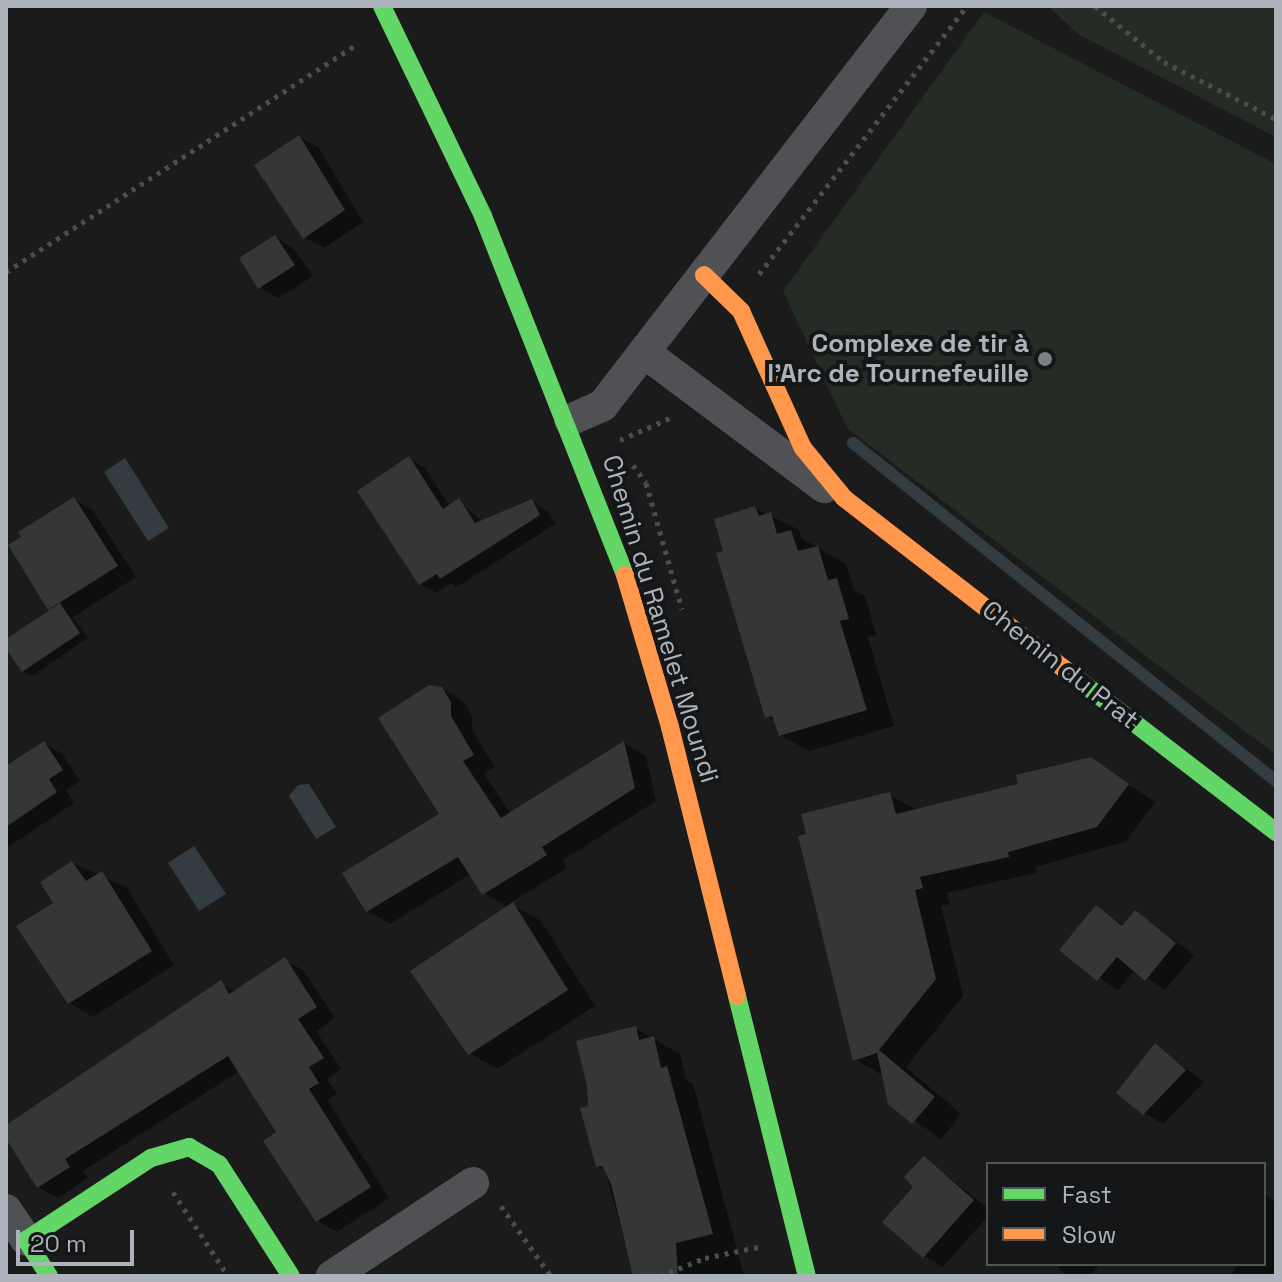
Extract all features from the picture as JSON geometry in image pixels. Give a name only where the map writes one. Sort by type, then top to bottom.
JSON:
[{"type":"main road","name":"Chemin du Ramelet Moundi","points":[[387,14],[483,216],[570,420],[612,532],[670,727],[807,1276]]},
{"type":"main road","name":"Chemin du Prat","points":[[704,275],[741,311],[803,448],[844,498],[1276,832]]},
{"type":"main road","points":[[49,1276],[26,1240],[151,1158],[189,1147],[212,1157],[291,1276]]},
{"type":"street","points":[[570,420],[603,405],[911,6]]},
{"type":"street","name":"Chemin du Prat","points":[[645,353],[803,476],[844,498]]},
{"type":"street","points":[[332,1276],[473,1183]]},
{"type":"street","points":[[6,1210],[26,1240]]},
{"type":"path","points":[[747,286],[778,255],[967,6]]},
{"type":"path","points":[[1095,6],[1164,62],[1276,119]]},
{"type":"path","points":[[6,272],[387,14]]},
{"type":"path","points":[[151,1158],[228,1276]]},
{"type":"path","points":[[473,1183],[493,1196],[551,1276]]},
{"type":"path","points":[[660,1276],[705,1258],[766,1245]]},
{"type":"shaded area","points":[[1048,6],[1276,6],[1276,137],[1078,34]]},
{"type":"shaded area","name":"Complexe de tir à l'Arc de Tournefeuille","points":[[984,12],[1276,164],[1276,755],[847,428],[783,291]]},
{"type":"shaded area","points":[[125,458],[169,528],[148,541],[104,472]]},
{"type":"shaded area","points":[[309,784],[336,827],[316,839],[289,796],[298,785]]},
{"type":"shaded area","points":[[194,846],[226,894],[199,911],[168,863]]},
{"type":"building","points":[[299,135],[345,210],[303,239],[254,165]]},
{"type":"building","points":[[275,235],[295,265],[258,289],[239,258]]},
{"type":"building","points":[[409,456],[443,509],[459,498],[475,523],[532,499],[540,515],[440,579],[437,574],[419,585],[357,491]]},
{"type":"building","points":[[74,497],[118,566],[48,610],[8,545],[21,537],[18,532]]},
{"type":"building","points":[[755,506],[759,516],[771,512],[777,534],[791,530],[798,551],[818,546],[828,580],[837,578],[849,619],[840,621],[867,710],[779,736],[772,716],[765,718],[716,553],[723,551],[714,519]]},
{"type":"building","points":[[60,603],[80,633],[22,672],[6,649],[6,639]]},
{"type":"building","points":[[429,685],[442,687],[451,702],[451,716],[474,755],[463,761],[501,818],[624,741],[635,788],[542,847],[547,855],[482,895],[458,857],[366,912],[342,873],[439,814],[378,718]]},
{"type":"building","points":[[44,741],[63,770],[49,779],[57,792],[6,827],[6,766]]},
{"type":"building","points":[[1091,757],[1129,784],[1097,827],[1008,852],[1009,857],[920,877],[923,888],[915,890],[936,979],[879,1050],[935,1097],[912,1124],[888,1104],[877,1053],[853,1061],[798,836],[806,834],[801,814],[890,792],[896,814],[1018,784],[1016,775]]},
{"type":"building","points":[[72,861],[86,881],[102,871],[152,951],[68,1004],[16,926],[53,903],[40,882]]},
{"type":"building","points":[[513,902],[568,990],[468,1055],[410,971]]},
{"type":"building","points":[[1096,905],[1122,926],[1135,910],[1176,943],[1145,981],[1117,957],[1097,981],[1059,950]]},
{"type":"building","points":[[285,957],[317,1007],[298,1019],[324,1058],[309,1067],[319,1083],[309,1089],[371,1187],[316,1222],[263,1141],[276,1132],[228,1056],[65,1159],[70,1167],[37,1188],[6,1139],[6,1125],[221,980],[229,994]]},
{"type":"building","points":[[636,1026],[639,1040],[654,1036],[661,1068],[667,1066],[713,1234],[676,1243],[678,1276],[633,1276],[611,1184],[602,1166],[596,1167],[580,1108],[588,1106],[587,1086],[576,1041]]},
{"type":"building","points":[[1155,1043],[1186,1070],[1143,1115],[1116,1093]]},
{"type":"building","points":[[924,1156],[974,1200],[923,1258],[882,1222],[913,1187],[904,1177]]},
{"type":"waterway","points":[[853,443],[1276,781]]},
{"type":"traffic: fast","points":[[382,6],[483,216],[625,575]]},
{"type":"traffic: fast","points":[[1063,668],[1276,832]]},
{"type":"traffic: fast","points":[[737,996],[807,1276]]},
{"type":"traffic: fast","points":[[49,1276],[26,1240],[151,1158],[189,1147],[219,1164],[291,1276]]},
{"type":"traffic: slow","points":[[704,275],[741,311],[803,448],[844,498],[1063,668]]},
{"type":"traffic: slow","points":[[625,575],[670,727],[737,996]]},
{"type":"place","name":"Complexe de tir à l'Arc de Tournefeuille","points":[[1045,359]]}]
